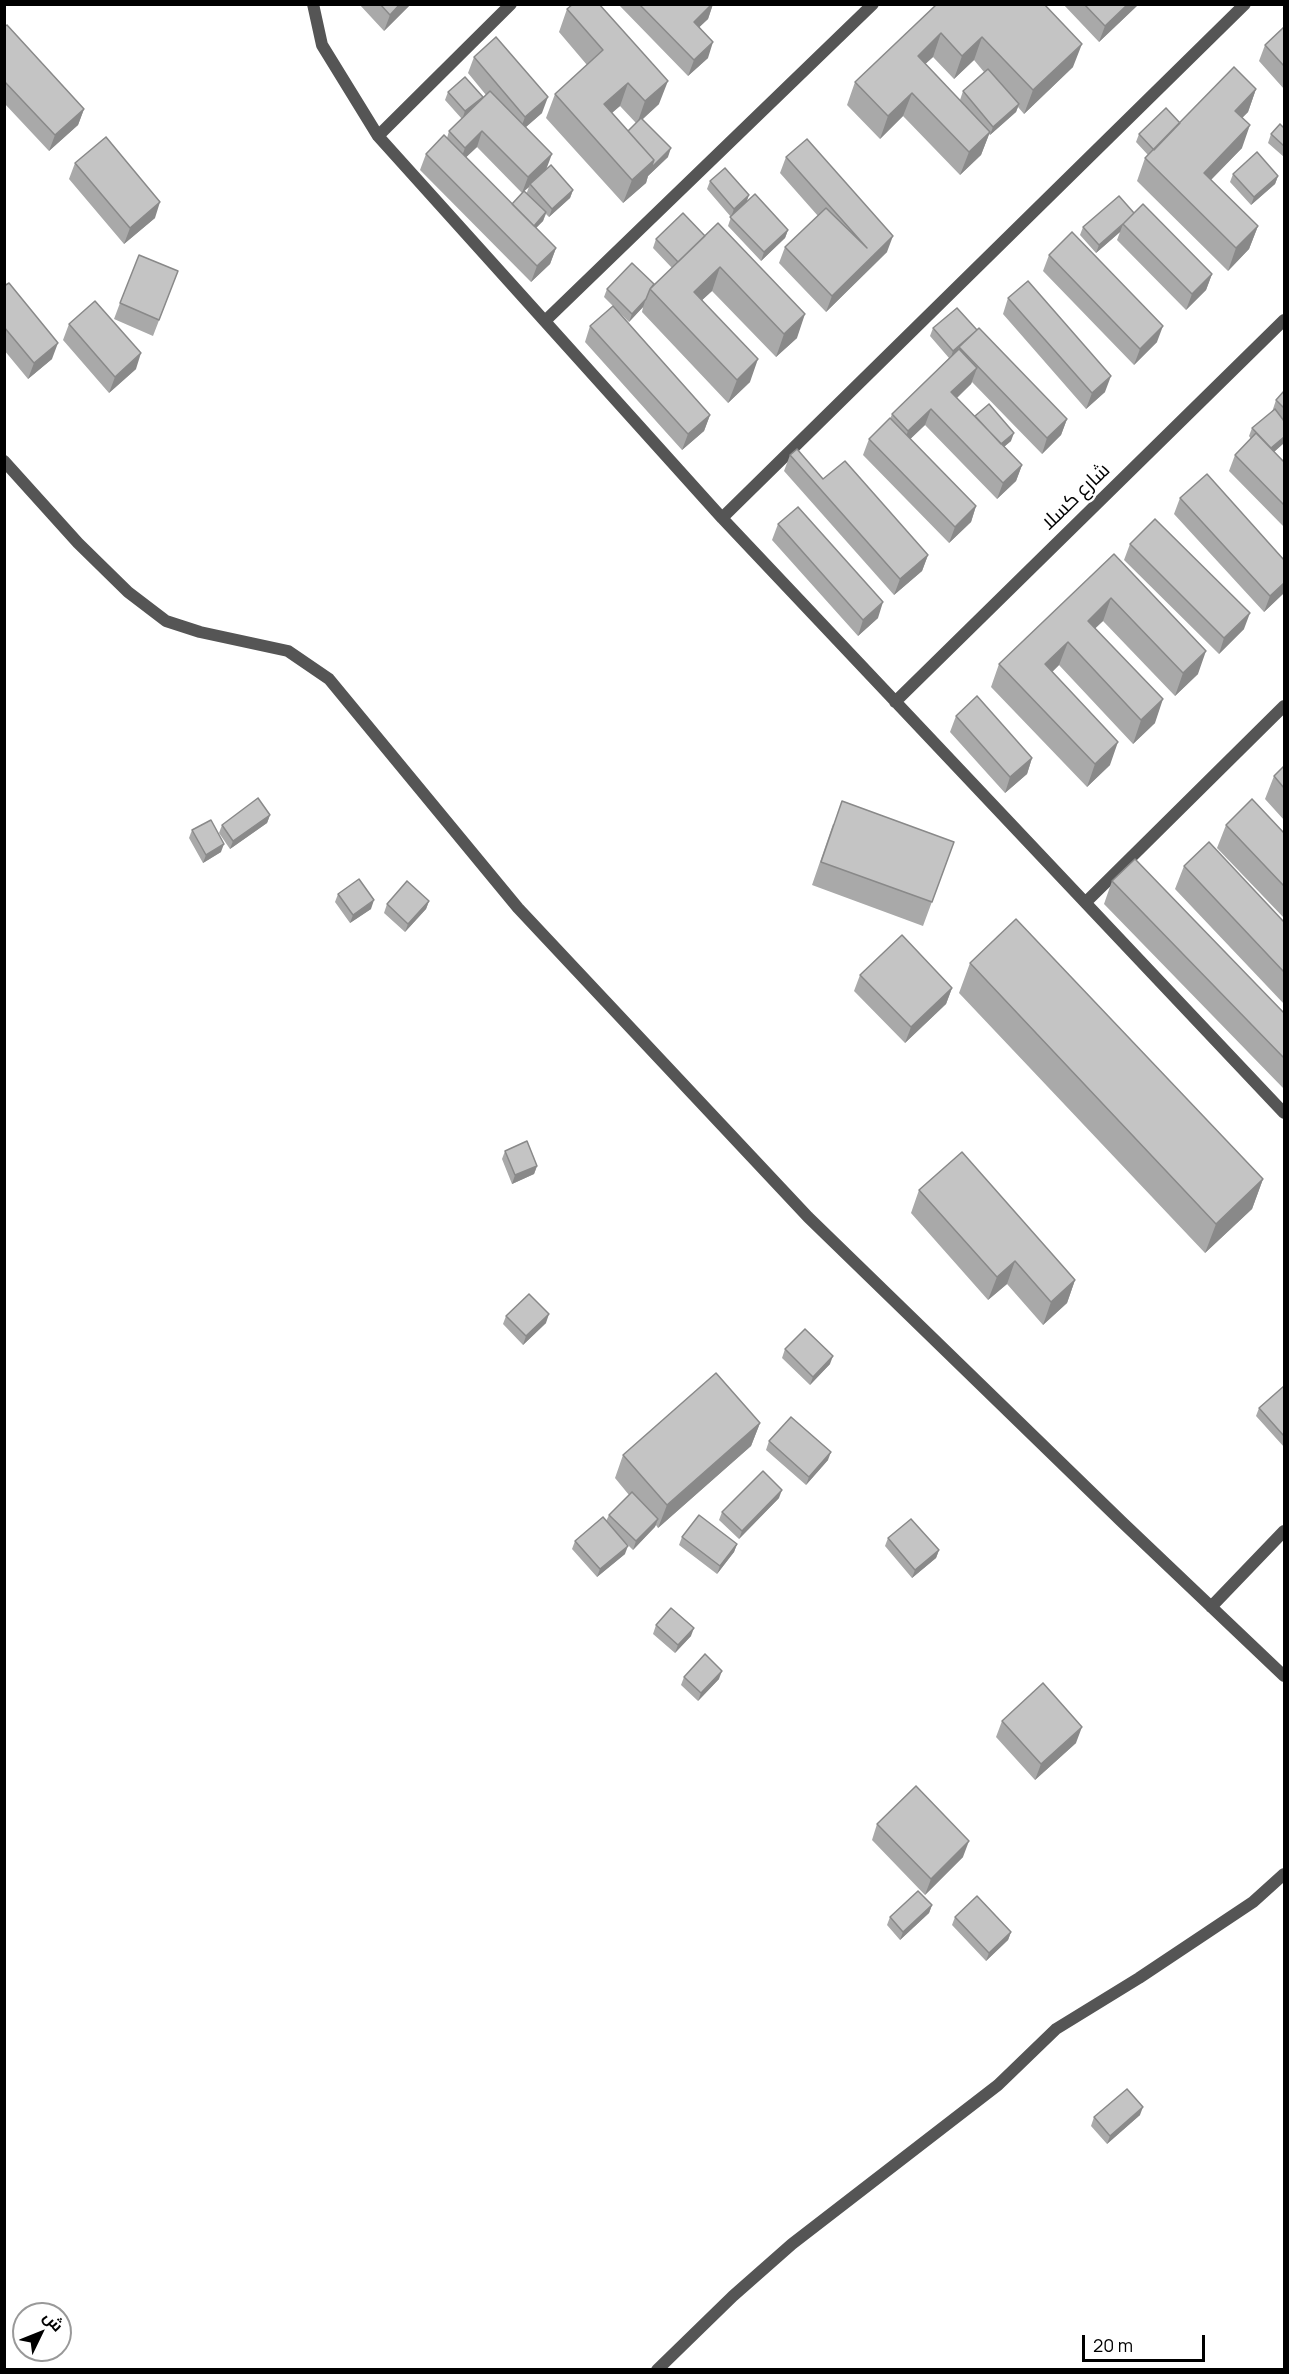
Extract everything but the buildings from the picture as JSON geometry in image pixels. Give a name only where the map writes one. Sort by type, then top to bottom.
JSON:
[{"type":"street","points":[[313,4],[322,45],[378,136],[723,518],[1284,1113]]},
{"type":"street","points":[[378,136],[511,4]]},
{"type":"street","points":[[545,321],[873,4]]},
{"type":"street","points":[[723,518],[1245,4]]},
{"type":"street","name":"شارع كسلا","points":[[895,702],[1284,320]]},
{"type":"street","points":[[4,461],[78,543],[128,592],[166,621],[200,632],[288,651],[329,679],[518,908],[808,1216],[1284,1676]]},
{"type":"street","points":[[1086,902],[1284,706]]},
{"type":"street","points":[[1211,1607],[1284,1531]]},
{"type":"street","points":[[657,2370],[733,2296],[792,2244],[999,2085],[1056,2029],[1253,1902],[1284,1874]]}]
